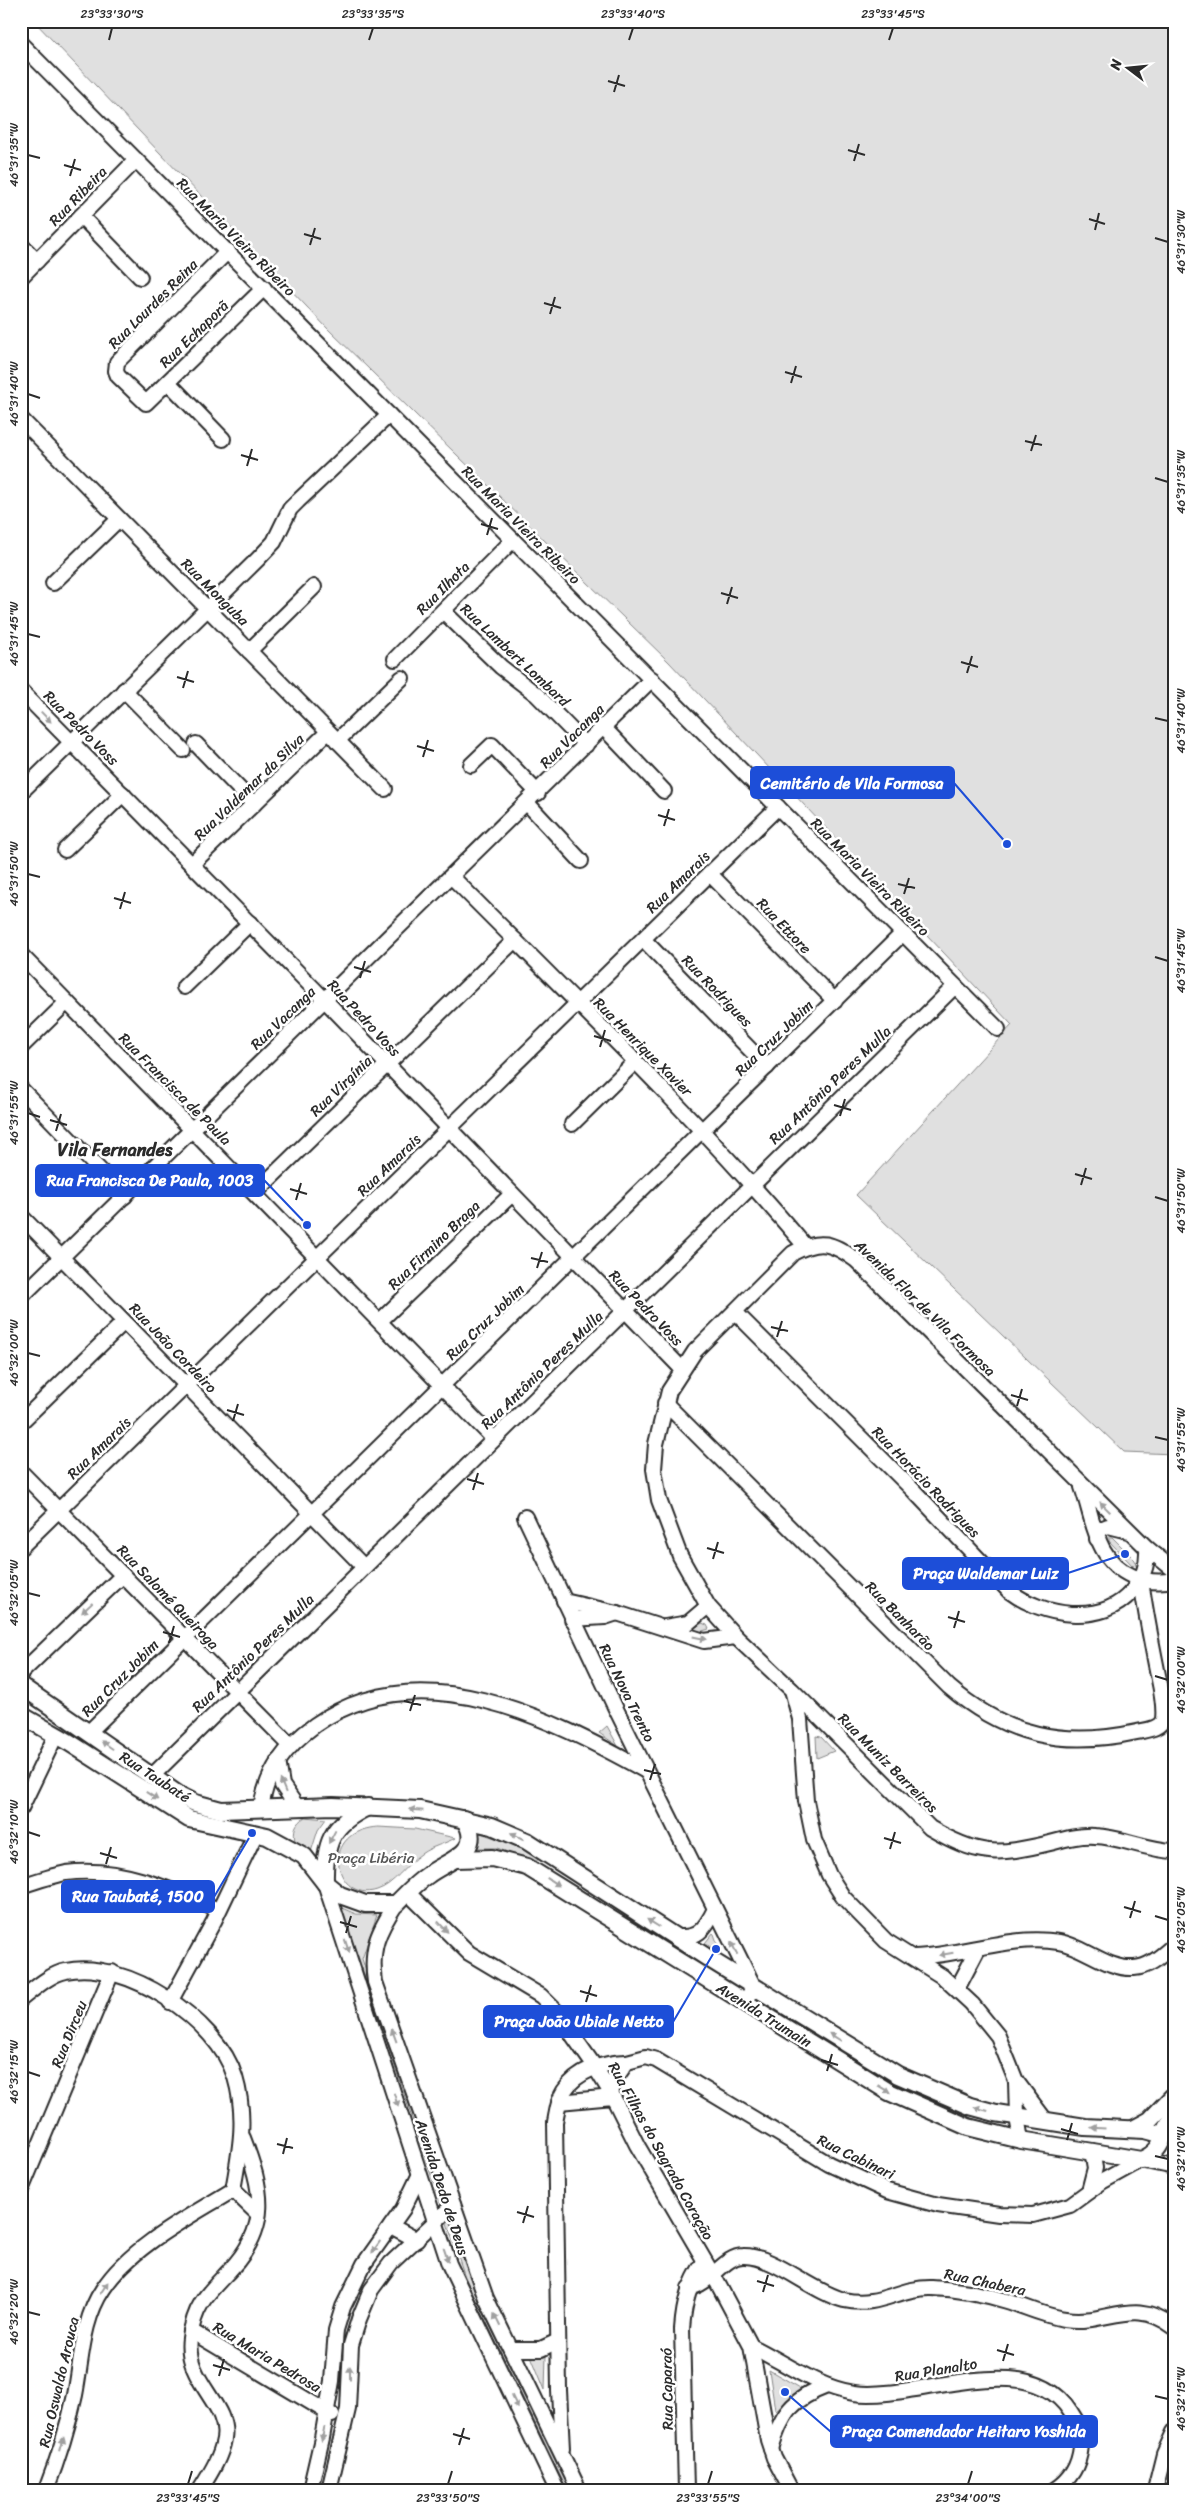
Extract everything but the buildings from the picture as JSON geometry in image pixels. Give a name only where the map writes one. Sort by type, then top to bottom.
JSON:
[{"type":"main road","name":"Rua Taubaté","points":[[21,1686],[178,1795],[207,1808],[221,1810],[368,1807]]},
{"type":"main road","name":"Rua Taubaté","points":[[21,1715],[189,1819],[256,1833],[274,1839],[304,1856],[325,1883]]},
{"type":"main road","points":[[368,1807],[420,1810],[464,1819],[470,1833],[470,1841],[462,1855],[428,1875],[396,1904],[375,1905],[350,1899],[325,1883],[325,1863],[328,1846],[338,1826],[352,1815],[368,1807]]},
{"type":"main road","points":[[261,1808],[264,1822],[274,1839]]},
{"type":"main road","name":"Avenida Trumain","points":[[464,1819],[492,1826],[527,1841],[672,1936],[898,2075],[970,2106],[1017,2117],[1093,2128],[1133,2129],[1169,2136]]},
{"type":"main road","name":"Avenida Trumain","points":[[456,1859],[492,1858],[527,1867],[889,2092],[968,2127],[1021,2140],[1141,2160]]},
{"type":"main road","points":[[1133,2129],[1150,2120],[1174,2095]]},
{"type":"main road","points":[[1141,2160],[1152,2156],[1169,2136],[1174,2115]]},
{"type":"street","name":"Rua Maria Vieira Ribeiro","points":[[21,44],[998,1030]]},
{"type":"street","name":"Rua Ribeira","points":[[21,277],[136,160]]},
{"type":"street","points":[[82,216],[140,277]]},
{"type":"street","points":[[21,245],[37,261]]},
{"type":"street","name":"Rua Lourdes Reina","points":[[146,403],[118,376],[116,372],[117,362],[228,251]]},
{"type":"street","name":"Rua Echaporã","points":[[146,403],[264,288]]},
{"type":"street","points":[[168,382],[222,439]]},
{"type":"street","points":[[21,792],[274,542],[290,510],[298,501],[389,415]]},
{"type":"street","name":"Rua Monguba","points":[[23,425],[120,519],[385,789]]},
{"type":"street","points":[[53,583],[120,519]]},
{"type":"street","name":"Rua Ilhota","points":[[395,659],[513,540]]},
{"type":"street","points":[[249,651],[314,586]]},
{"type":"street","name":"Rua Lambert Lombard","points":[[443,611],[501,668],[537,695],[586,745]]},
{"type":"street","points":[[333,736],[402,678]]},
{"type":"street","name":"Rua Vacanga","points":[[21,1297],[452,877],[652,679]]},
{"type":"street","points":[[124,690],[183,750]]},
{"type":"street","name":"Rua Pedro Voss","points":[[21,691],[250,923],[682,1369]]},
{"type":"street","points":[[604,727],[664,790]]},
{"type":"street","name":"Rua Valdemar da Silva","points":[[192,864],[254,804],[333,736]]},
{"type":"street","points":[[196,744],[254,804]]},
{"type":"street","points":[[471,765],[489,746],[494,746],[538,792]]},
{"type":"street","points":[[65,850],[123,794]]},
{"type":"street","points":[[527,803],[581,861]]},
{"type":"street","name":"Rua Amarais","points":[[21,1547],[778,807]]},
{"type":"street","name":"Rua Ettore","points":[[710,874],[834,1002]]},
{"type":"street","name":"Rua Henrique Xavier","points":[[452,877],[753,1184],[805,1246]]},
{"type":"street","points":[[184,987],[250,923]]},
{"type":"street","name":"Rua Cruz Jobim","points":[[89,1732],[903,933]]},
{"type":"street","name":"Rua Rodrigues","points":[[643,939],[767,1067]]},
{"type":"street","name":"Rua Virgínia","points":[[255,1193],[515,940]]},
{"type":"street","name":"Rua Francisca de Paula","points":[[21,955],[494,1439]]},
{"type":"street","name":"Rua Antônio Peres Mulla","points":[[152,1776],[955,986]]},
{"type":"street","points":[[21,1047],[67,1002]]},
{"type":"street","points":[[572,1124],[635,1062]]},
{"type":"street","points":[[21,1089],[125,1196]]},
{"type":"street","name":"Rua Firmino Braga","points":[[380,1321],[512,1194]]},
{"type":"street","name":"Rua João Cordeiro","points":[[21,1216],[364,1567]]},
{"type":"street","name":"Avenida Flor de Vila Formosa","points":[[805,1246],[821,1243],[832,1245],[856,1260],[1131,1533],[1174,1570]]},
{"type":"street","points":[[805,1246],[794,1253],[695,1351],[669,1391],[656,1444],[655,1461],[659,1500],[680,1556],[708,1606],[736,1637],[792,1690],[800,1719],[806,1801],[814,1840],[829,1875],[843,1897],[867,1924],[886,1941],[914,1957],[957,1989],[998,2036],[1016,2082],[1046,2121]]},
{"type":"street","name":"Rua Horácio Rodrigues","points":[[735,1312],[914,1491],[1009,1591],[1024,1602],[1038,1608],[1061,1612],[1097,1613],[1112,1608],[1127,1597],[1141,1580]]},
{"type":"street","points":[[21,1422],[124,1322]]},
{"type":"street","name":"Rua Banharão","points":[[666,1403],[877,1618],[972,1707],[1013,1727],[1039,1735],[1058,1737],[1114,1737],[1151,1729],[1160,1725],[1163,1720],[1162,1699],[1141,1580]]},
{"type":"street","name":"Rua Salomé Queiroga","points":[[21,1472],[291,1746]]},
{"type":"street","name":"Avenida Flor de Vila Formosa","points":[[1080,1482],[1097,1539],[1109,1559],[1118,1569],[1141,1580]]},
{"type":"street","name":"Rua Nova Trento","points":[[525,1518],[646,1771],[754,1987]]},
{"type":"street","points":[[1097,1539],[1102,1529],[1108,1526],[1117,1526],[1131,1533]]},
{"type":"street","points":[[1147,1548],[1146,1565],[1141,1580],[1162,1582],[1174,1580]]},
{"type":"street","points":[[21,1673],[123,1575]]},
{"type":"street","points":[[564,1601],[704,1640],[736,1637]]},
{"type":"street","points":[[665,1628],[688,1623],[708,1606]]},
{"type":"street","points":[[572,1619],[611,1615]]},
{"type":"street","points":[[585,1644],[589,1633],[611,1615]]},
{"type":"street","name":"Rua Muniz Barreiros","points":[[792,1690],[930,1828],[952,1842],[972,1850],[1001,1853],[1077,1836],[1094,1836],[1108,1837],[1142,1847],[1174,1851]]},
{"type":"street","points":[[261,1808],[264,1788],[271,1772],[301,1735],[324,1718],[367,1699],[396,1694],[443,1693],[480,1700],[534,1715],[566,1729],[646,1771]]},
{"type":"street","points":[[21,1808],[56,1735]]},
{"type":"street","points":[[278,1761],[282,1785],[297,1807]]},
{"type":"street","points":[[170,2002],[256,1833]]},
{"type":"street","points":[[21,1886],[66,1873],[127,1876],[180,1893],[218,1910]]},
{"type":"street","name":"Avenida Dedo de Deus","points":[[325,1883],[419,2176],[450,2264],[557,2490]]},
{"type":"street","name":"Rua Filhas do Sagrado Coração","points":[[408,1893],[469,1953],[541,1996],[555,2010],[595,2067],[751,2346],[771,2450],[792,2490]]},
{"type":"street","name":"Avenida Dedo de Deus","points":[[396,1904],[374,1944],[375,1982],[486,2298],[579,2490]]},
{"type":"street","points":[[672,1936],[689,1938],[699,1934],[704,1929],[715,1909]]},
{"type":"street","points":[[914,1957],[1015,1942],[1060,1942],[1123,1967],[1135,1968],[1157,1959],[1174,1945]]},
{"type":"street","points":[[957,1989],[978,1949]]},
{"type":"street","points":[[21,1999],[36,1987],[63,1972],[73,1970],[112,1972],[132,1979],[198,2020],[224,2052],[235,2076],[241,2103],[242,2135],[235,2188],[258,2214]]},
{"type":"street","name":"Rua Dirceu","points":[[21,2190],[112,1972]]},
{"type":"street","points":[[745,2003],[754,1987]]},
{"type":"street","name":"Rua Cabinari","points":[[562,2455],[554,2136],[559,2102],[568,2086],[595,2067],[611,2062],[627,2062],[646,2057],[656,2060],[829,2164],[887,2191],[922,2201],[1000,2214],[1033,2215],[1070,2204],[1141,2160]]},
{"type":"street","points":[[559,2102],[612,2095],[615,2078],[627,2062]]},
{"type":"street","points":[[1016,2082],[1017,2117],[1021,2140]]},
{"type":"street","points":[[200,2490],[221,2452],[225,2437],[224,2422],[220,2411],[197,2378],[190,2354],[192,2331],[202,2299],[247,2251],[256,2232],[259,2192],[256,2170],[242,2135]]},
{"type":"street","points":[[1089,2191],[1095,2168],[1092,2151]]},
{"type":"street","name":"Avenida Trumain","points":[[1141,2160],[1174,2167]]},
{"type":"street","points":[[235,2188],[241,2172],[256,2170]]},
{"type":"street","points":[[310,2490],[327,2412],[336,2330],[343,2306],[364,2264],[403,2209],[419,2176]]},
{"type":"street","points":[[235,2188],[253,2196],[259,2192]]},
{"type":"street","name":"Rua Oswaldo Arouca","points":[[46,2490],[57,2463],[75,2395],[86,2326],[102,2290],[127,2261],[142,2249],[235,2188]]},
{"type":"street","points":[[329,2490],[344,2423],[350,2386],[351,2345],[358,2319],[371,2290],[390,2263],[436,2223],[453,2205]]},
{"type":"street","points":[[391,2226],[417,2240]]},
{"type":"street","name":"Rua Chabera","points":[[713,2276],[729,2261],[745,2256],[766,2261],[830,2294],[855,2302],[867,2303],[919,2289],[932,2288],[1005,2300],[1066,2320],[1141,2311],[1155,2315],[1174,2327]]},
{"type":"street","name":"Rua Caparaó","points":[[686,2490],[682,2329],[685,2299],[704,2262]]},
{"type":"street","points":[[690,2288],[701,2285],[713,2276]]},
{"type":"street","name":"Rua Maria Pedrosa","points":[[192,2331],[344,2423]]},
{"type":"street","points":[[511,2349],[541,2349],[558,2340]]},
{"type":"street","name":"Rua Planalto","points":[[751,2346],[827,2386],[856,2393],[880,2395],[973,2379],[997,2378],[1012,2380],[1052,2392],[1062,2399],[1076,2420],[1082,2444],[1079,2459],[1072,2473],[1064,2484],[1054,2490]]},
{"type":"street","points":[[771,2450],[776,2433],[788,2409],[805,2395],[827,2386]]},
{"type":"street","points":[[1155,2490],[1164,2454],[1174,2432]]},
{"type":"green space","points":[[34,21],[1174,21],[1174,1454],[1124,1452],[856,1195],[1012,1025],[669,662],[328,329]]},
{"type":"green space","points":[[1109,1537],[1112,1537],[1135,1560],[1136,1565],[1133,1566],[1109,1541]]},
{"type":"green space","points":[[702,1623],[707,1625],[709,1629],[699,1632],[690,1631]]},
{"type":"green space","points":[[607,1726],[618,1746],[599,1733]]},
{"type":"green space","points":[[816,1736],[821,1737],[834,1751],[817,1758]]},
{"type":"green space","name":"Praça Libéria","points":[[305,1817],[326,1819],[318,1830],[310,1855],[295,1841],[294,1837],[297,1824]]},
{"type":"green space","name":"Praça Libéria","points":[[378,1827],[415,1829],[455,1838],[421,1854],[389,1884],[377,1890],[363,1891],[351,1887],[343,1877],[339,1865],[340,1852],[346,1840],[358,1831]]},
{"type":"green space","points":[[478,1832],[523,1848],[538,1858],[536,1863],[497,1848],[477,1848],[480,1841]]},
{"type":"green space","points":[[337,1906],[356,1914],[377,1915],[362,1959],[419,2132],[469,2275],[571,2490],[567,2490],[465,2277],[359,1959]]},
{"type":"green space","points":[[714,1934],[721,1954],[705,1943]]},
{"type":"green space","points":[[546,2355],[545,2390],[531,2356]]},
{"type":"green space","points":[[769,2370],[802,2389],[776,2411],[775,2410]]},
{"type":"place","name":"Cemitério de Vila Formosa","points":[[1007,844]]},
{"type":"place","name":"Rua Francisca De Paula, 1003","points":[[307,1225]]},
{"type":"place","name":"Praça Waldemar Luiz","points":[[1125,1554]]},
{"type":"place","name":"Rua Taubaté, 1500","points":[[252,1833]]},
{"type":"place","name":"Praça João Ubiale Netto","points":[[716,1949]]},
{"type":"place","name":"Praça Comendador Heitaro Yoshida","points":[[785,2392]]},
{"type":"district","name":"Vila Fernandes","points":[[115,1150]]}]
